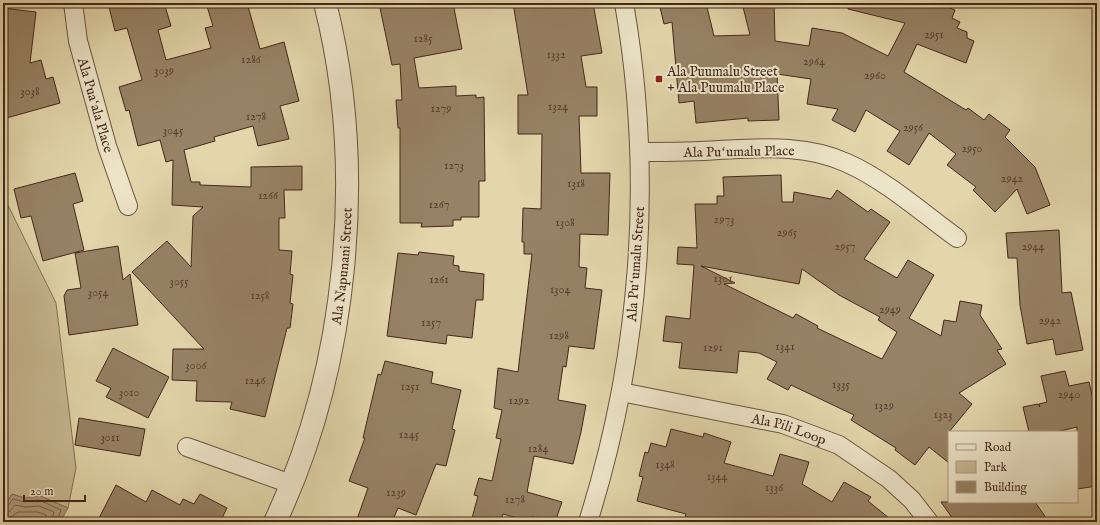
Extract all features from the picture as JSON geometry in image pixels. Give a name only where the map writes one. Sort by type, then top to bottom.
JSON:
[{"type":"street","name":"Ala Puaʻala Place","points":[[73,3],[78,41],[107,146],[128,206]]},
{"type":"street","name":"Ala Napunani Street","points":[[275,522],[291,484],[307,439],[322,387],[330,350],[344,255],[346,204],[344,130],[336,57],[325,3]]},
{"type":"street","name":"Ala Puʻumalu Street","points":[[588,522],[606,462],[621,392],[637,277],[640,152],[636,87],[624,3]]},
{"type":"street","name":"Ala Puʻumalu Place","points":[[640,152],[782,148],[823,154],[846,162],[868,174],[957,238]]},
{"type":"street","name":"Ala Pili Loop","points":[[621,392],[783,424],[832,442],[864,461],[889,479],[912,500],[929,522]]},
{"type":"street","points":[[187,447],[291,484]]},
{"type":"green space","points":[[3,195],[56,303],[76,468],[68,508],[40,496],[25,499],[12,494],[3,508]]},
{"type":"water","points":[[12,494],[25,498],[40,496],[68,508],[60,522],[3,522],[3,509]]},
{"type":"building","points":[[108,3],[155,3],[156,8],[165,6],[171,26],[158,30],[166,60],[211,48],[205,28],[213,26],[206,3],[247,3],[260,49],[284,42],[299,101],[280,106],[289,139],[258,146],[253,126],[214,137],[215,141],[184,150],[191,182],[200,182],[200,185],[251,187],[251,167],[302,166],[302,190],[284,190],[285,218],[279,218],[279,250],[292,251],[290,274],[293,275],[290,303],[293,304],[290,328],[287,328],[265,417],[230,409],[232,402],[196,401],[197,381],[172,380],[173,349],[204,349],[132,272],[167,241],[191,267],[193,216],[203,207],[172,205],[173,160],[166,162],[160,140],[138,146],[129,110],[126,111],[119,87],[142,80],[127,28],[115,31]]},
{"type":"building","points":[[379,3],[453,3],[462,49],[414,58],[419,88],[456,86],[456,96],[476,95],[476,98],[484,97],[485,181],[479,181],[479,217],[461,217],[461,220],[453,220],[453,226],[421,227],[422,223],[400,223],[400,128],[398,128],[396,100],[402,100],[400,64],[392,65]]},
{"type":"building","points":[[513,3],[593,3],[602,53],[581,56],[586,87],[597,87],[597,116],[579,116],[581,173],[610,173],[608,235],[580,234],[579,267],[587,268],[585,288],[602,290],[594,349],[569,346],[566,367],[563,366],[558,400],[586,405],[573,464],[534,456],[527,492],[562,502],[555,522],[532,517],[530,522],[503,514],[500,522],[487,522],[472,518],[478,496],[474,495],[479,478],[492,481],[501,439],[496,438],[502,410],[494,408],[498,368],[518,372],[532,254],[524,254],[524,242],[522,242],[523,208],[541,209],[542,134],[518,134],[518,95],[528,95]]},
{"type":"building","points":[[659,3],[706,3],[714,36],[750,35],[742,3],[774,3],[775,41],[809,46],[812,28],[842,33],[888,56],[905,23],[848,9],[848,3],[937,3],[955,10],[952,18],[960,22],[957,28],[967,32],[967,38],[974,41],[966,63],[917,44],[904,72],[966,110],[968,108],[984,120],[989,114],[1010,130],[1005,137],[1035,167],[1050,205],[1027,214],[1017,189],[995,212],[973,190],[976,187],[947,165],[956,154],[929,133],[909,165],[887,151],[900,131],[866,110],[855,132],[832,120],[838,109],[807,104],[811,79],[777,74],[779,120],[748,121],[748,118],[696,123],[694,101],[679,103],[672,22],[664,24]]},
{"type":"building","points":[[3,8],[36,12],[30,63],[41,60],[46,79],[53,77],[60,103],[3,119]]},
{"type":"building","points":[[75,173],[83,201],[73,204],[84,250],[43,261],[31,216],[21,218],[14,189]]},
{"type":"building","points":[[781,175],[782,202],[793,202],[794,192],[831,199],[837,190],[868,212],[871,209],[890,222],[864,259],[897,278],[908,260],[934,275],[909,318],[941,336],[944,320],[956,322],[960,301],[982,305],[980,315],[1002,349],[997,350],[1006,364],[959,393],[972,404],[950,431],[948,431],[948,462],[929,447],[915,465],[895,450],[896,448],[851,420],[854,415],[791,385],[788,390],[767,379],[777,362],[759,353],[739,351],[737,373],[679,368],[682,343],[663,341],[666,316],[690,319],[694,265],[677,264],[678,247],[697,248],[695,204],[717,204],[717,196],[724,196],[723,177]],"holes":[[[701,266],[799,284],[802,269],[839,295],[880,317],[878,320],[897,332],[882,359],[817,328],[818,326],[796,314],[793,318],[724,284],[735,283]]]},
{"type":"building","points":[[1059,230],[1062,293],[1071,292],[1083,350],[1056,355],[1053,339],[1027,344],[1020,305],[1017,258],[1008,258],[1006,233]]},
{"type":"building","points":[[118,246],[123,280],[130,274],[138,325],[69,335],[64,296],[67,290],[81,288],[75,253]]},
{"type":"building","points":[[419,252],[454,256],[453,265],[459,266],[459,271],[484,274],[483,300],[476,300],[472,338],[447,335],[446,344],[387,336],[398,253],[418,255]]},
{"type":"building","points":[[113,348],[169,377],[148,418],[106,397],[111,388],[96,381]]},
{"type":"building","points":[[385,361],[433,372],[431,383],[461,390],[452,429],[455,430],[446,466],[436,464],[416,515],[398,508],[392,522],[356,522],[368,488],[349,481],[365,438],[363,438],[378,374],[381,375]]},
{"type":"building","points":[[1065,371],[1069,386],[1089,382],[1097,417],[1097,422],[1094,423],[1097,442],[1097,486],[1078,489],[1077,427],[1060,431],[1029,431],[1023,407],[1038,404],[1040,407],[1039,404],[1047,402],[1041,376]]},
{"type":"building","points":[[79,418],[145,429],[140,456],[75,445]]},
{"type":"building","points":[[671,429],[703,437],[704,433],[731,442],[724,463],[773,476],[780,454],[809,462],[802,484],[832,502],[844,482],[871,497],[868,501],[894,522],[684,522],[686,514],[637,501],[643,477],[639,476],[645,452],[648,453],[651,443],[666,447]]},
{"type":"building","points":[[116,485],[146,502],[152,490],[180,505],[183,499],[194,504],[200,494],[227,508],[220,522],[97,522]]},
{"type":"building","points":[[941,502],[1036,503],[1049,522],[955,522]]},
{"type":"place","name":"Ala Puumalu Street + Ala Puumalu Place","points":[[659,79]]}]
